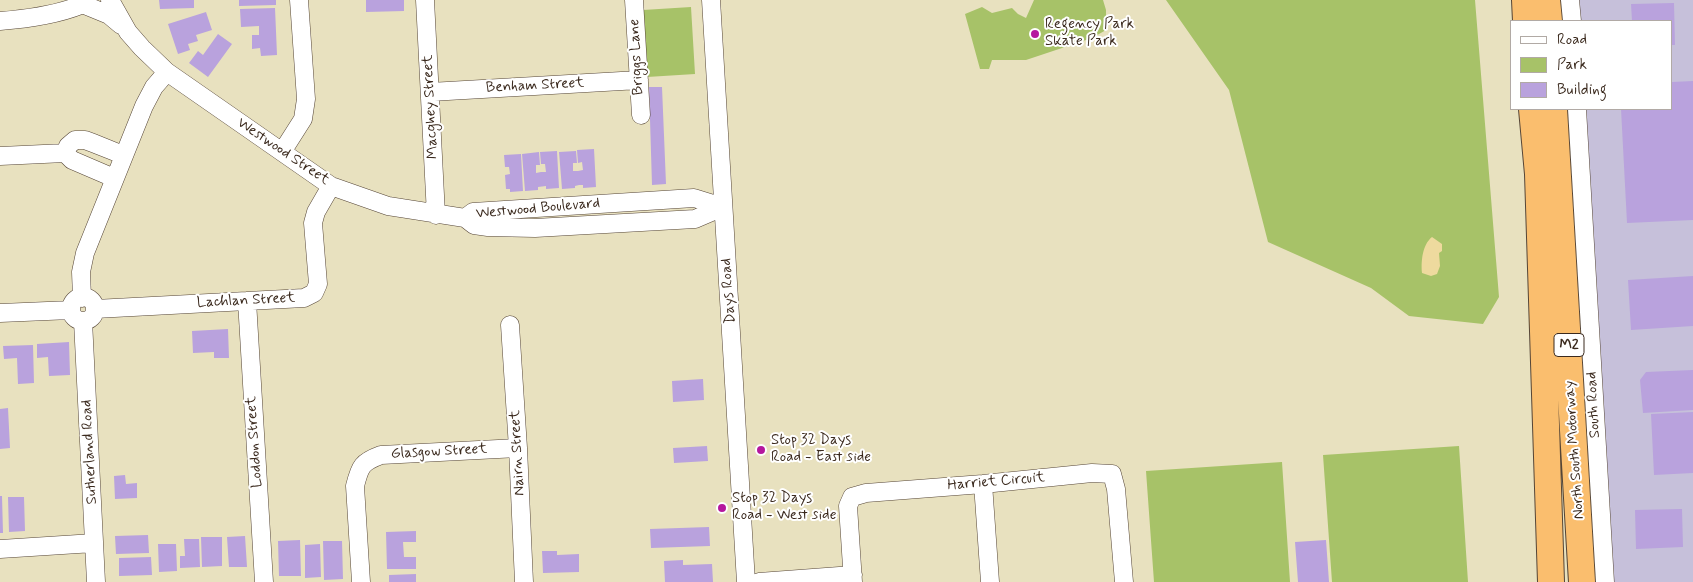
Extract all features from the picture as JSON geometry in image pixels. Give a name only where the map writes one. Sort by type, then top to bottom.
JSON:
[{"type":"highway","points":[[1525,0],[1526,20]]},
{"type":"highway","points":[[1547,0],[1549,20]]},
{"type":"highway","name":"North South Motorway","points":[[1532,110],[1538,174],[1551,582]]},
{"type":"highway","name":"North South Motorway","points":[[1554,110],[1583,575]]},
{"type":"highway","name":"M2","points":[[1542,582],[1548,520]]},
{"type":"street","points":[[49,13],[62,3],[63,0]]},
{"type":"street","name":"Westwood Street","points":[[110,0],[128,32]]},
{"type":"street","points":[[282,152],[303,119],[306,99],[299,0]]},
{"type":"street","name":"Macghey Street","points":[[425,0],[436,215]]},
{"type":"street","name":"Briggs Lane","points":[[634,0],[641,115]]},
{"type":"street","name":"Days Road","points":[[711,0],[746,582]]},
{"type":"street","points":[[1570,0],[1572,20]]},
{"type":"street","points":[[0,21],[34,18],[49,13],[66,11],[86,3]]},
{"type":"street","name":"Westwood Street","points":[[86,3],[109,15],[166,72],[332,186],[388,206],[436,215],[465,218]]},
{"type":"street","name":"Sutherland Road","points":[[96,582],[81,272],[85,253],[123,155],[150,93],[166,72]]},
{"type":"street","name":"Benham Street","points":[[430,92],[639,80]]},
{"type":"street","name":"South Road","points":[[1577,110],[1605,582]]},
{"type":"street","points":[[65,153],[68,146],[75,140],[85,140],[123,155]]},
{"type":"street","points":[[0,156],[65,153],[72,160],[114,178]]},
{"type":"street","name":"Lachlan Street","points":[[0,313],[304,298],[314,293],[318,284],[313,223],[316,212],[332,186]]},
{"type":"street","name":"Westwood Boulevard","points":[[694,198],[723,207],[695,219],[535,228],[474,225],[465,218],[473,212],[694,198]]},
{"type":"street","points":[[659,221],[662,214],[660,200]]},
{"type":"street","name":"Loddon Street","points":[[247,301],[264,582]]},
{"type":"street","name":"Nairn Street","points":[[510,325],[524,582]]},
{"type":"street","name":"Glasgow Street","points":[[361,582],[355,486],[358,471],[366,461],[381,455],[518,448]]},
{"type":"street","name":"Harriet Circuit","points":[[759,582],[853,578],[848,506],[852,497],[866,493],[1092,473],[1112,474],[1116,488],[1124,582]]},
{"type":"street","points":[[983,484],[990,582]]},
{"type":"street","points":[[0,549],[94,543]]},
{"type":"shaded area","points":[[1579,0],[1693,0],[1693,582],[1614,582],[1585,110],[1673,110],[1673,20],[1580,20]]},
{"type":"green space","name":"Regency Park Skate Park","points":[[1034,0],[1103,0],[1106,10],[1106,30],[1092,38],[1026,60],[992,60],[989,69],[980,69],[965,14],[982,7],[992,13],[1012,8],[1026,18]]},
{"type":"green space","points":[[1166,0],[1475,0],[1499,297],[1483,324],[1409,316],[1371,288],[1268,242],[1229,90]]},
{"type":"green space","points":[[691,7],[695,74],[647,77],[643,10]]},
{"type":"green space","points":[[1459,446],[1468,582],[1332,582],[1323,455]]},
{"type":"green space","points":[[1282,462],[1290,582],[1154,582],[1146,471]]},
{"type":"sand","points":[[1432,237],[1442,244],[1442,251],[1439,253],[1440,266],[1437,274],[1431,276],[1422,273],[1422,264],[1424,249]]},
{"type":"building","points":[[159,0],[194,0],[194,8],[160,9]]},
{"type":"building","points":[[239,0],[276,0],[276,5],[239,6]]},
{"type":"building","points":[[366,0],[404,0],[404,11],[366,12]]},
{"type":"building","points":[[1674,3],[1675,45],[1673,45],[1673,20],[1632,20],[1631,4]]},
{"type":"building","points":[[275,8],[277,55],[261,56],[260,48],[252,49],[252,35],[259,35],[259,26],[241,27],[240,9]]},
{"type":"building","points":[[206,12],[212,30],[196,35],[198,41],[188,44],[190,50],[178,54],[168,24]]},
{"type":"building","points":[[218,34],[232,44],[208,77],[189,63],[198,51],[203,55]]},
{"type":"building","points":[[1693,81],[1693,220],[1627,223],[1621,110],[1673,110],[1673,82]]},
{"type":"building","points":[[649,87],[662,87],[666,184],[652,185]]},
{"type":"building","points":[[594,149],[596,187],[583,188],[583,185],[579,185],[575,186],[575,188],[562,189],[559,152],[576,151],[577,163],[573,163],[573,171],[578,171],[583,170],[582,162],[578,163],[577,150]]},
{"type":"building","points":[[557,151],[559,188],[546,189],[546,186],[538,187],[538,190],[525,191],[522,154],[539,152],[540,165],[536,165],[536,173],[546,172],[545,164],[541,164],[540,152]]},
{"type":"building","points":[[521,154],[523,191],[510,192],[510,189],[506,189],[505,175],[510,174],[509,167],[505,167],[504,155]]},
{"type":"building","points":[[1693,276],[1693,326],[1631,330],[1628,280]]},
{"type":"building","points":[[228,329],[229,358],[214,358],[214,352],[193,353],[192,331]]},
{"type":"building","points":[[69,342],[70,375],[49,376],[48,357],[37,358],[37,344]]},
{"type":"building","points":[[33,345],[34,383],[18,384],[17,358],[4,359],[3,346]]},
{"type":"building","points":[[1693,370],[1693,410],[1643,413],[1640,380],[1646,372]]},
{"type":"building","points":[[703,379],[704,400],[673,402],[672,381]]},
{"type":"building","points":[[8,408],[10,448],[0,449],[0,409]]},
{"type":"building","points":[[1693,412],[1693,473],[1654,475],[1651,414]]},
{"type":"building","points":[[707,446],[708,461],[674,463],[673,448]]},
{"type":"building","points":[[125,475],[126,484],[137,483],[137,498],[115,499],[114,476]]},
{"type":"building","points":[[0,496],[2,496],[3,533],[0,533]]},
{"type":"building","points":[[8,497],[24,497],[25,531],[9,532]]},
{"type":"building","points":[[1682,509],[1683,547],[1636,549],[1635,510]]},
{"type":"building","points":[[709,527],[710,546],[651,548],[650,529]]},
{"type":"building","points":[[416,531],[416,542],[403,542],[404,557],[416,557],[416,569],[387,569],[386,532]]},
{"type":"building","points":[[148,535],[149,553],[116,554],[115,536]]},
{"type":"building","points":[[245,536],[247,567],[229,567],[227,537]]},
{"type":"building","points":[[201,537],[222,537],[222,566],[202,567]]},
{"type":"building","points":[[184,539],[199,539],[200,567],[180,568],[180,556],[185,556]]},
{"type":"building","points":[[300,540],[301,576],[279,576],[278,541]]},
{"type":"building","points":[[1326,540],[1329,582],[1298,582],[1295,542]]},
{"type":"building","points":[[323,541],[342,541],[343,579],[324,580]]},
{"type":"building","points":[[158,544],[176,544],[177,571],[159,572]]},
{"type":"building","points":[[320,544],[321,577],[305,578],[305,545]]},
{"type":"building","points":[[542,551],[557,551],[557,555],[579,554],[579,572],[543,573]]},
{"type":"building","points":[[151,557],[152,575],[119,576],[119,558]]},
{"type":"building","points":[[683,560],[683,565],[712,564],[713,582],[665,582],[664,561]]},
{"type":"building","points":[[416,574],[416,582],[389,582],[389,575]]},
{"type":"place","name":"Regency Park Skate Park","points":[[1035,34]]},
{"type":"place","name":"Stop 32 Days Road - East side","points":[[761,450]]},
{"type":"place","name":"Stop 32 Days Road - West side","points":[[722,508]]}]
